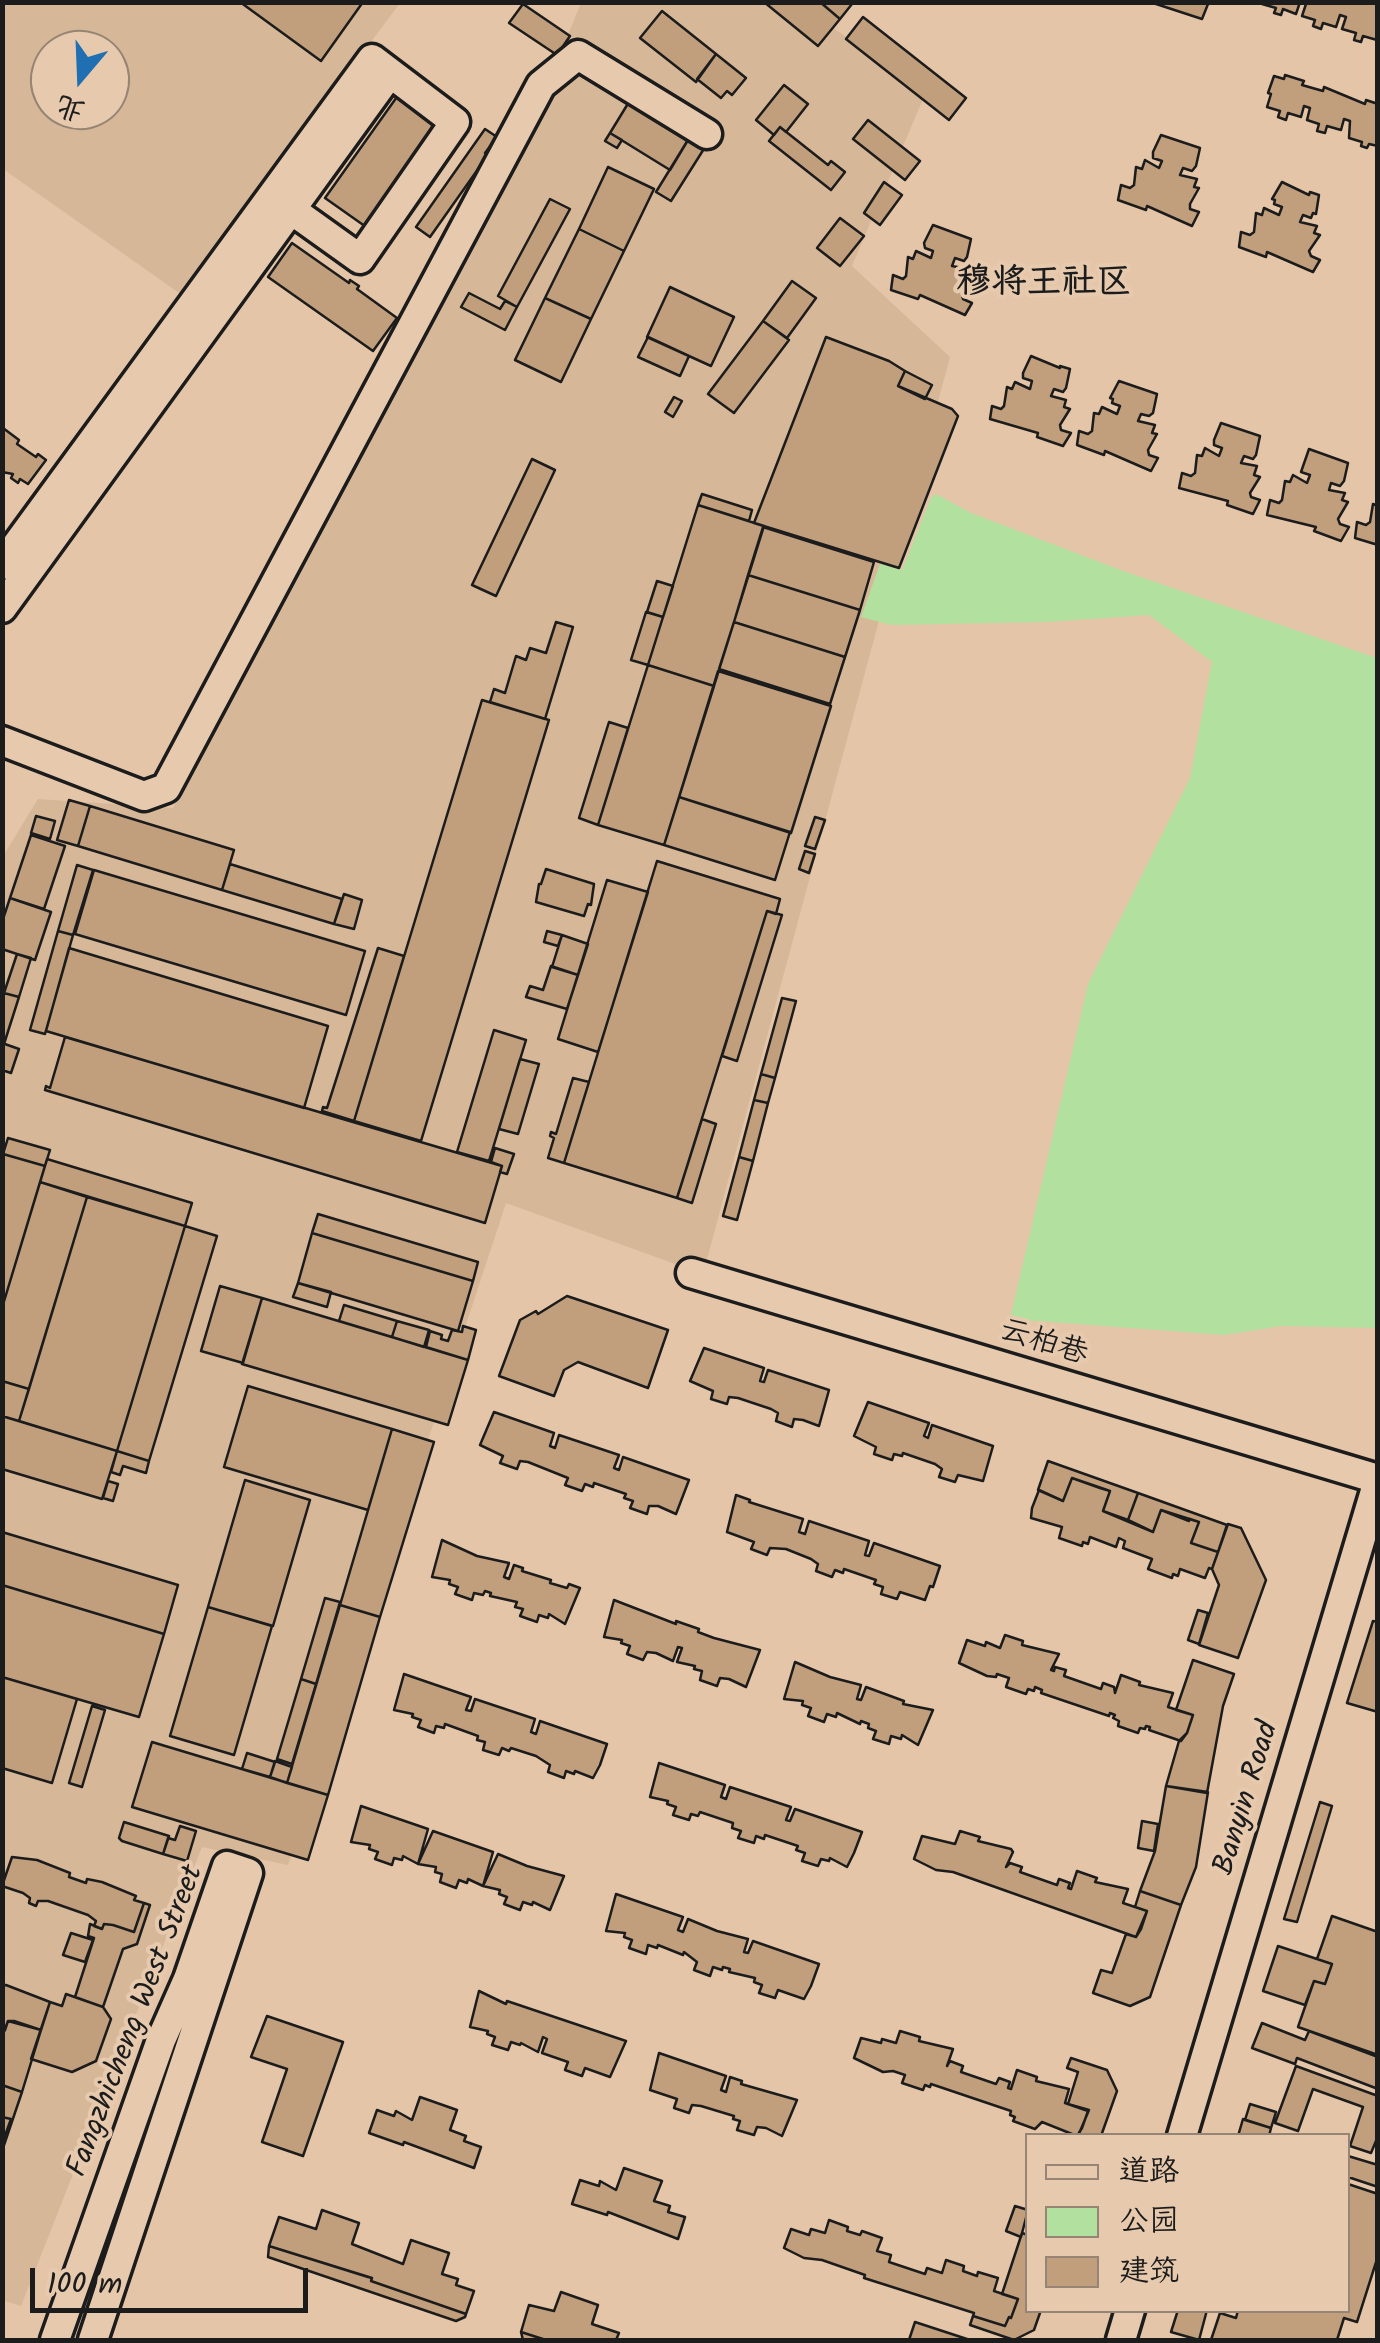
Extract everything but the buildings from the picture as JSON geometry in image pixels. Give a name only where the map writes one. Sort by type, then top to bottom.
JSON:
[{"type":"street","points":[[2,742],[144,796],[166,788],[541,85],[578,55],[707,134]]},
{"type":"street","points":[[2,566],[281,203],[381,66],[456,122],[360,259],[281,203]]},
{"type":"street","points":[[2,608],[281,203]]},
{"type":"street","name":"云柏巷","points":[[691,1274],[1378,1480]]},
{"type":"street","name":"Banyin Road","points":[[1183,2133],[1378,1480]]},
{"type":"street","name":"Fangzhicheng West Street","points":[[56,2340],[160,2040],[188,1979],[227,1866],[248,1873],[92,2340]]},
{"type":"street","points":[[1121,2340],[1129,2313]]},
{"type":"shaded area","points":[[3,3],[400,3],[182,295],[3,169]]},
{"type":"shaded area","points":[[581,3],[797,3],[926,92],[852,266],[950,357],[703,1274],[506,1203],[288,1865],[202,1847],[21,2306],[2,2300],[2,858],[38,799],[173,808],[542,98]]},
{"type":"green space","points":[[936,494],[971,513],[1123,571],[1377,658],[1377,1328],[1281,1326],[1224,1335],[1010,1319],[1088,984],[1190,778],[1212,662],[1149,615],[1046,622],[891,625],[861,617],[880,564],[902,570]]},
{"type":"district","name":"穆将王社区","points":[[1044,286]]}]
